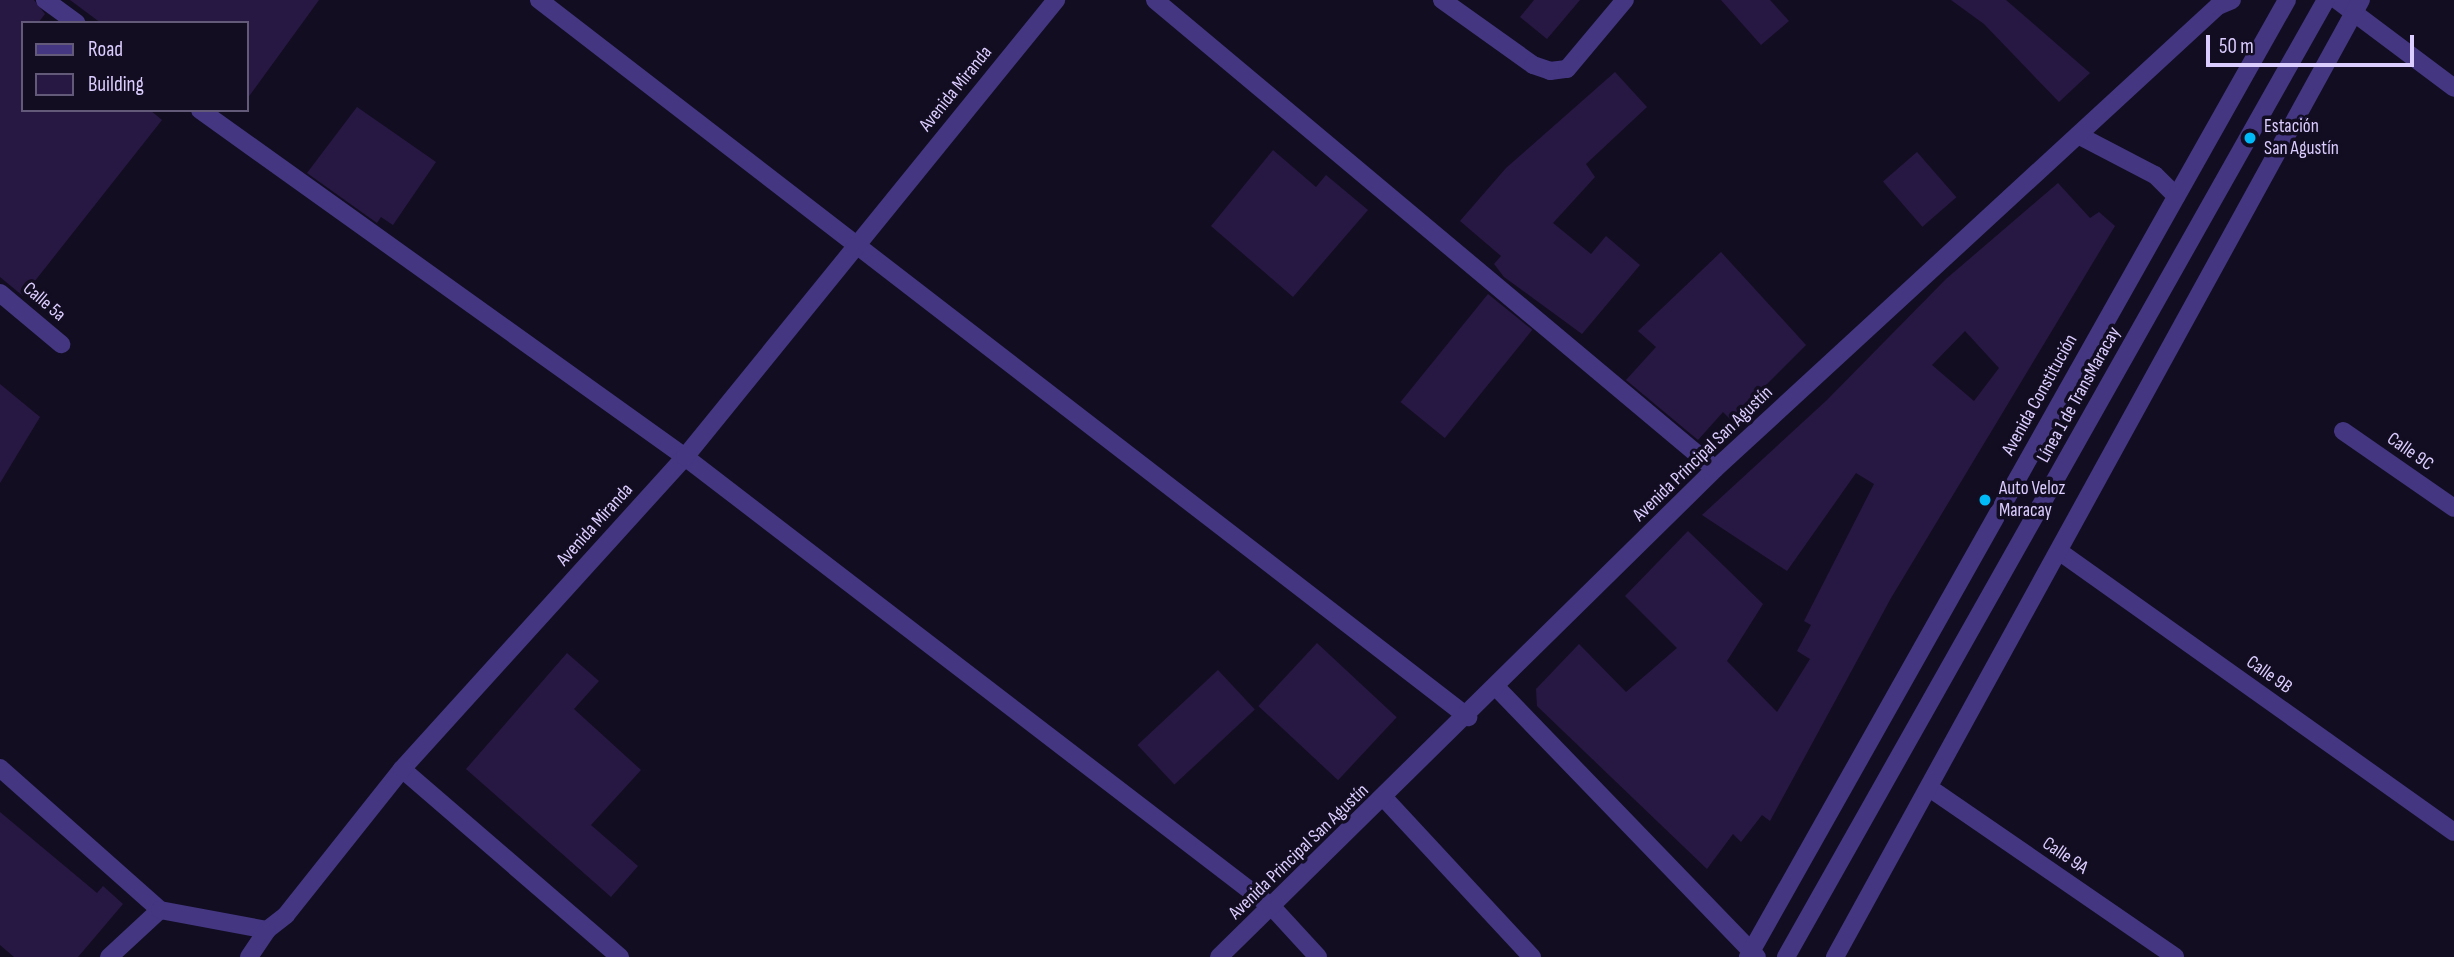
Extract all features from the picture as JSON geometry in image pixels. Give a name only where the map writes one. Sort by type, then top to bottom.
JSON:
[{"type":"street","points":[[46,0],[74,21]]},
{"type":"street","points":[[539,0],[858,242],[1468,717]]},
{"type":"street","name":"Avenida Miranda","points":[[249,957],[267,930],[402,769],[685,457],[1056,0]]},
{"type":"street","points":[[1155,0],[1715,469]]},
{"type":"street","points":[[1442,0],[1533,65],[1550,71],[1567,69],[1625,0]]},
{"type":"street","name":"Avenida Constitución","points":[[1752,955],[2287,0]]},
{"type":"street","name":"Línea 1 de TransMaracay","points":[[1786,957],[2326,0]]},
{"type":"street","points":[[2337,0],[2356,7],[2454,88]]},
{"type":"street","name":"Avenida Principal San Agustín","points":[[1219,957],[1274,909],[1715,469],[2219,2]]},
{"type":"street","points":[[1835,957],[1931,789],[2356,7]]},
{"type":"street","points":[[203,112],[685,457],[1274,909],[1318,957]]},
{"type":"street","points":[[2078,135],[2144,169],[2176,196]]},
{"type":"street","name":"Calle 5a","points":[[0,293],[61,344]]},
{"type":"street","name":"Calle 9C","points":[[2343,431],[2454,508]]},
{"type":"street","name":"Calle 9B","points":[[2060,552],[2454,832]]},
{"type":"street","points":[[1497,688],[1752,955]]},
{"type":"street","points":[[0,768],[160,909],[267,930]]},
{"type":"street","points":[[402,769],[620,957]]},
{"type":"street","name":"Calle 9A","points":[[1931,789],[2175,957]]},
{"type":"street","points":[[1385,799],[1532,957]]},
{"type":"street","points":[[109,957],[160,909]]},
{"type":"building","points":[[0,0],[34,0],[45,14],[40,21],[21,21],[21,112],[152,112],[162,120],[23,296],[0,277]]},
{"type":"building","points":[[70,0],[319,0],[248,98],[248,21],[98,21]]},
{"type":"building","points":[[1534,0],[1580,0],[1547,39],[1520,17]]},
{"type":"building","points":[[1721,0],[1770,0],[1789,21],[1761,45]]},
{"type":"building","points":[[1951,0],[2006,0],[2090,73],[2059,102],[1984,24]]},
{"type":"building","points":[[1615,72],[1647,107],[1586,164],[1595,177],[1553,223],[1591,254],[1606,236],[1640,265],[1582,334],[1504,277],[1494,264],[1501,256],[1460,221],[1506,168]]},
{"type":"building","points":[[357,107],[436,162],[393,225],[381,217],[377,223],[307,173]]},
{"type":"building","points":[[1273,150],[1316,187],[1326,175],[1368,210],[1293,297],[1211,226]]},
{"type":"building","points":[[1917,152],[1956,197],[1922,227],[1883,182]]},
{"type":"building","points":[[2058,183],[2090,218],[2099,212],[2115,226],[1891,598],[1770,821],[1762,815],[1741,842],[1733,834],[1707,869],[1537,706],[1536,689],[1579,644],[1626,692],[1677,648],[1625,596],[1688,531],[1763,604],[1727,661],[1777,712],[1810,659],[1797,651],[1811,625],[1804,621],[1874,484],[1856,473],[1787,571],[1702,515],[1827,400],[1946,279]],"holes":[[[1965,331],[1999,368],[1974,401],[1932,365]]]},
{"type":"building","points":[[1721,252],[1806,345],[1731,420],[1723,412],[1698,440],[1626,380],[1656,347],[1638,331]]},
{"type":"building","points":[[1488,294],[1532,330],[1445,438],[1401,402]]},
{"type":"building","points":[[0,384],[40,417],[0,483]]},
{"type":"building","points":[[1317,643],[1397,717],[1338,780],[1258,706]]},
{"type":"building","points":[[567,653],[599,681],[574,709],[641,770],[591,825],[638,866],[611,897],[466,769]]},
{"type":"building","points":[[1218,670],[1255,709],[1174,785],[1138,745]]},
{"type":"building","points":[[0,812],[97,893],[103,886],[123,904],[78,957],[14,957],[0,945]]},
{"type":"place","name":"Estación San Agustín","points":[[2250,138]]},
{"type":"place","name":"Auto Veloz Maracay","points":[[1985,500]]}]
